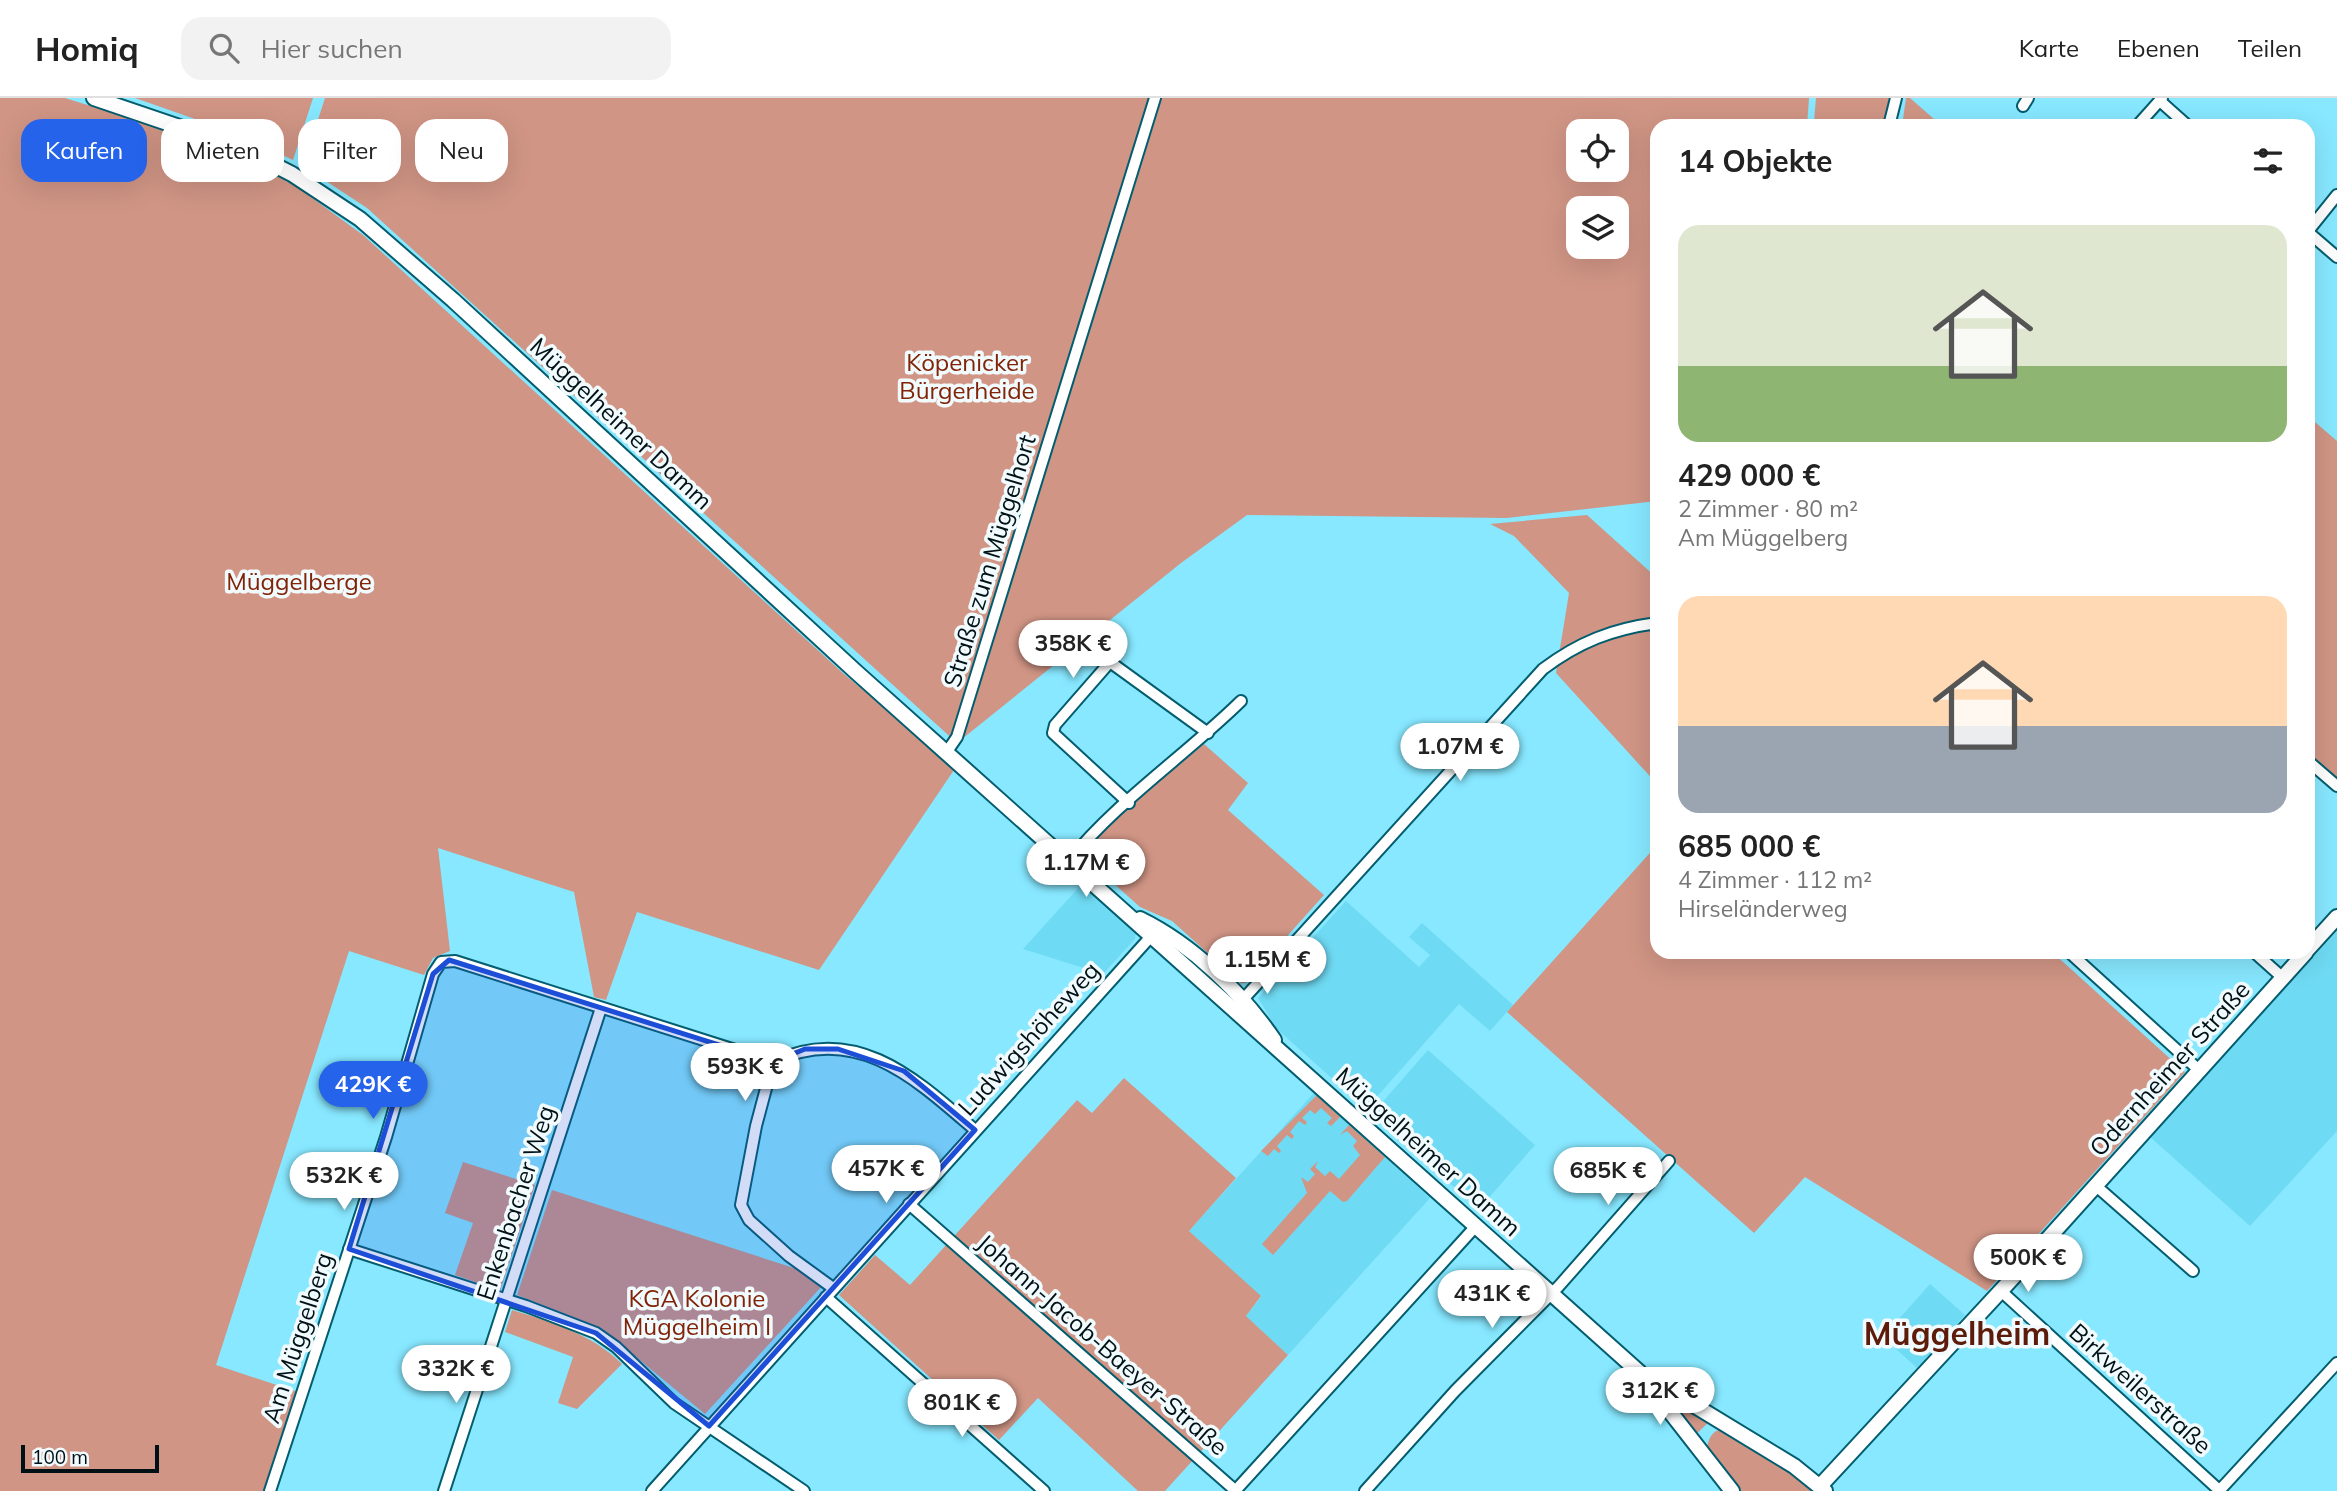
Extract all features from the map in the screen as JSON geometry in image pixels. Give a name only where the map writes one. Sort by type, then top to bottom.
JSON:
[{"type":"main road","name":"Müggelheimer Damm","points":[[94,98],[241,148],[292,174],[360,219],[453,300],[946,753],[1126,912],[1155,932],[1238,1005],[1281,1050],[1639,1372]]},
{"type":"main road","name":"Odernheimer Straße","points":[[2315,942],[2337,917]]},
{"type":"main road","name":"Odernheimer Straße","points":[[1823,1488],[2300,959]]},
{"type":"main road","points":[[1639,1372],[1767,1448],[1823,1488]]},
{"type":"main road","points":[[1639,1372],[1732,1491]]},
{"type":"street","name":"Straße zum Müggelhort","points":[[946,753],[961,724],[1154,98]]},
{"type":"street","points":[[1891,119],[1896,98]]},
{"type":"street","points":[[2143,119],[2161,99],[2181,119]]},
{"type":"street","points":[[2315,223],[2337,195]]},
{"type":"street","points":[[2315,238],[2337,257]]},
{"type":"street","points":[[1238,1005],[1544,669],[1583,642],[1601,634],[1650,624]]},
{"type":"street","points":[[1129,803],[1052,733],[1055,725],[1110,662],[1208,733]]},
{"type":"street","points":[[1069,861],[1092,832],[1129,803],[1241,701]]},
{"type":"street","points":[[2315,767],[2337,786]]},
{"type":"street","name":"Ludwigshöheweg","points":[[652,1491],[1155,932]]},
{"type":"street","points":[[2077,959],[2200,1071]]},
{"type":"street","points":[[2262,959],[2283,978]]},
{"type":"street","name":"Am Müggelberg","points":[[270,1491],[349,1249],[433,974],[444,961],[456,961],[601,1007]]},
{"type":"street","points":[[601,1007],[774,1062],[805,1049],[820,1048],[868,1056],[896,1067],[918,1080],[975,1130]]},
{"type":"street","name":"Enkenbacher Weg","points":[[444,1491],[601,1007]]},
{"type":"street","points":[[774,1062],[756,1126],[740,1205],[749,1220],[1044,1491]]},
{"type":"street","points":[[1365,1491],[1455,1391],[1551,1293],[1670,1161]]},
{"type":"street","name":"Odernheimer Straße","points":[[2095,1185],[2193,1270]]},
{"type":"street","name":"Johann-Jacob-Baeyer-Straße","points":[[909,1204],[1236,1491],[1476,1226]]},
{"type":"street","points":[[349,1249],[507,1300],[607,1340],[664,1395],[804,1491]]},
{"type":"street","name":"Birkweilerstraße","points":[[2001,1291],[2219,1491]]},
{"type":"street","points":[[2219,1491],[2337,1363]]},
{"type":"highlighted area","points":[[449,960],[773,1062],[805,1049],[838,1049],[904,1071],[975,1130],[709,1426],[596,1333],[349,1249],[433,974]]},
{"type":"shaded area","points":[[1081,885],[1136,933],[1135,939],[1103,974],[1023,949]]},
{"type":"shaded area","points":[[1346,901],[1419,967],[1430,955],[1409,937],[1422,923],[1513,1005],[1490,1031],[1459,1004],[1366,1109],[1277,1029],[1258,998]]},
{"type":"shaded area","points":[[2337,931],[2337,1131],[2250,1226],[2150,1137],[2312,959],[2315,959],[2315,955]]},
{"type":"shaded area","points":[[1428,1050],[1535,1145],[1479,1209],[1372,1114]]},
{"type":"shaded area","points":[[1314,1093],[1430,1198],[1288,1355],[1246,1316],[1261,1297],[1189,1231]]},
{"type":"shaded area","points":[[1930,1284],[1965,1315],[1917,1368],[1883,1337]]},
{"type":"green space","name":"Müggelberge","points":[[0,98],[65,98],[132,119],[21,119],[21,182],[147,182],[147,124],[161,128],[161,182],[284,182],[284,180],[297,187],[363,235],[845,675],[956,767],[819,970],[637,912],[606,1000],[594,997],[574,892],[438,848],[450,951],[433,958],[424,975],[349,951],[216,1365],[298,1392],[266,1491],[0,1491]]},
{"type":"green space","points":[[135,98],[313,98],[306,119],[298,119],[298,144],[293,160],[284,156],[284,119],[195,119]]},
{"type":"green space","name":"Köpenicker Bürgerheide","points":[[325,98],[1809,98],[1808,119],[1650,119],[1650,502],[1507,518],[1247,515],[1181,563],[957,743],[367,208],[327,182],[401,182],[401,119],[318,119]]},
{"type":"green space","points":[[1816,98],[1889,98],[1885,119],[1814,119]]},
{"type":"green space","points":[[1906,98],[1910,98],[1934,119],[1903,119]]},
{"type":"green space","points":[[2315,422],[2337,441],[2337,788],[2315,769]]},
{"type":"green space","points":[[1587,515],[1650,572],[1650,776],[1556,673],[1569,593],[1514,536],[1490,524]]},
{"type":"green space","points":[[1204,744],[1248,783],[1228,810],[1324,895],[1245,983],[1241,983],[1172,921],[1140,907],[1082,855],[1088,843],[1108,824]]},
{"type":"green space","points":[[1650,853],[1650,959],[2060,959],[2185,1072],[1987,1291],[1805,1177],[1754,1233],[1507,1012]]},
{"type":"green space","points":[[1124,1078],[1236,1178],[1189,1231],[1261,1296],[1246,1316],[1288,1355],[1165,1491],[1138,1491],[1038,1398],[999,1440],[839,1295],[875,1255],[910,1285],[1077,1100],[1092,1113]]},
{"type":"green space","points":[[1317,1095],[1340,1117],[1331,1126],[1327,1123],[1332,1118],[1321,1108],[1315,1114],[1310,1110],[1302,1118],[1307,1122],[1305,1125],[1299,1121],[1290,1132],[1294,1136],[1292,1139],[1287,1135],[1277,1146],[1281,1151],[1279,1153],[1274,1149],[1268,1156],[1261,1151]]},
{"type":"green space","points":[[1349,1125],[1385,1157],[1347,1201],[1343,1202],[1330,1191],[1273,1255],[1262,1244],[1307,1193],[1301,1177],[1308,1182],[1315,1174],[1310,1169],[1318,1161],[1315,1167],[1325,1176],[1330,1171],[1339,1179],[1360,1155],[1353,1146],[1357,1141],[1347,1131],[1340,1135]]},
{"type":"green space","points":[[463,1162],[535,1185],[500,1291],[455,1275],[473,1223],[445,1213]]},
{"type":"green space","name":"KGA Kolonie Müggelheim I","points":[[552,1190],[797,1269],[822,1286],[705,1414],[601,1328],[517,1295]]},
{"type":"green space","name":"KGA Kolonie Müggelheim I","points":[[512,1310],[556,1324],[584,1337],[622,1364],[577,1409],[558,1403],[573,1357],[505,1332]]},
{"type":"green space","points":[[1673,1399],[1709,1422],[1694,1436],[1671,1401]]},
{"type":"green space","points":[[1723,1429],[1767,1453],[1817,1491],[1738,1491],[1707,1451],[1711,1436]]},
{"type":"district","name":"Müggelheim","points":[[1957,1334]]}]
